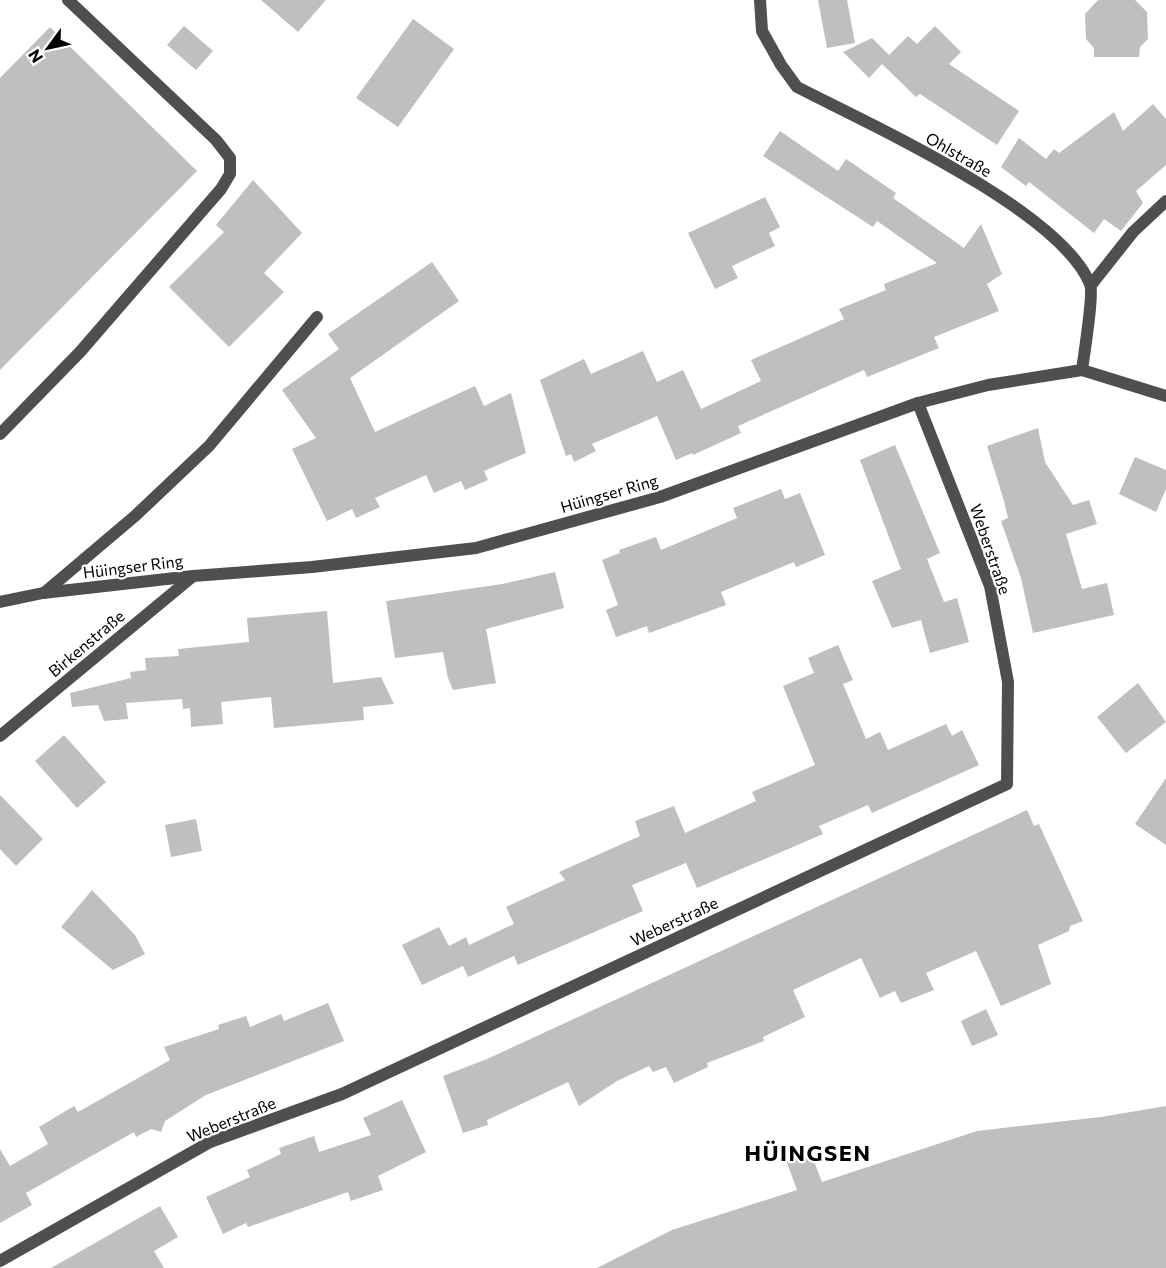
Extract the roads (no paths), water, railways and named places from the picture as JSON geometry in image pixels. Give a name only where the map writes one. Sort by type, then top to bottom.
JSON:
[{"type":"street","points":[[0,434],[80,351],[221,189],[230,174],[230,158],[216,140],[68,0]]},
{"type":"street","name":"Ohlstraße","points":[[760,0],[762,31],[781,65],[797,87],[941,161],[1046,227],[1073,256],[1091,285]]},
{"type":"street","points":[[1082,370],[1091,285],[1133,232],[1166,201]]},
{"type":"street","name":"Hüingser Ring","points":[[43,593],[135,516],[209,446],[317,317]]},
{"type":"street","name":"Hüingser Ring","points":[[0,602],[43,593],[193,576],[312,567],[476,548],[660,497],[918,403],[988,385],[1082,370],[1166,396]]},
{"type":"street","name":"Weberstraße","points":[[0,1261],[210,1142],[342,1094],[1006,784],[1008,682],[990,586],[918,403]]},
{"type":"street","name":"Birkenstraße","points":[[0,736],[193,576]]},
{"type":"district","name":"HÜINGSEN","points":[[808,1152]]}]
